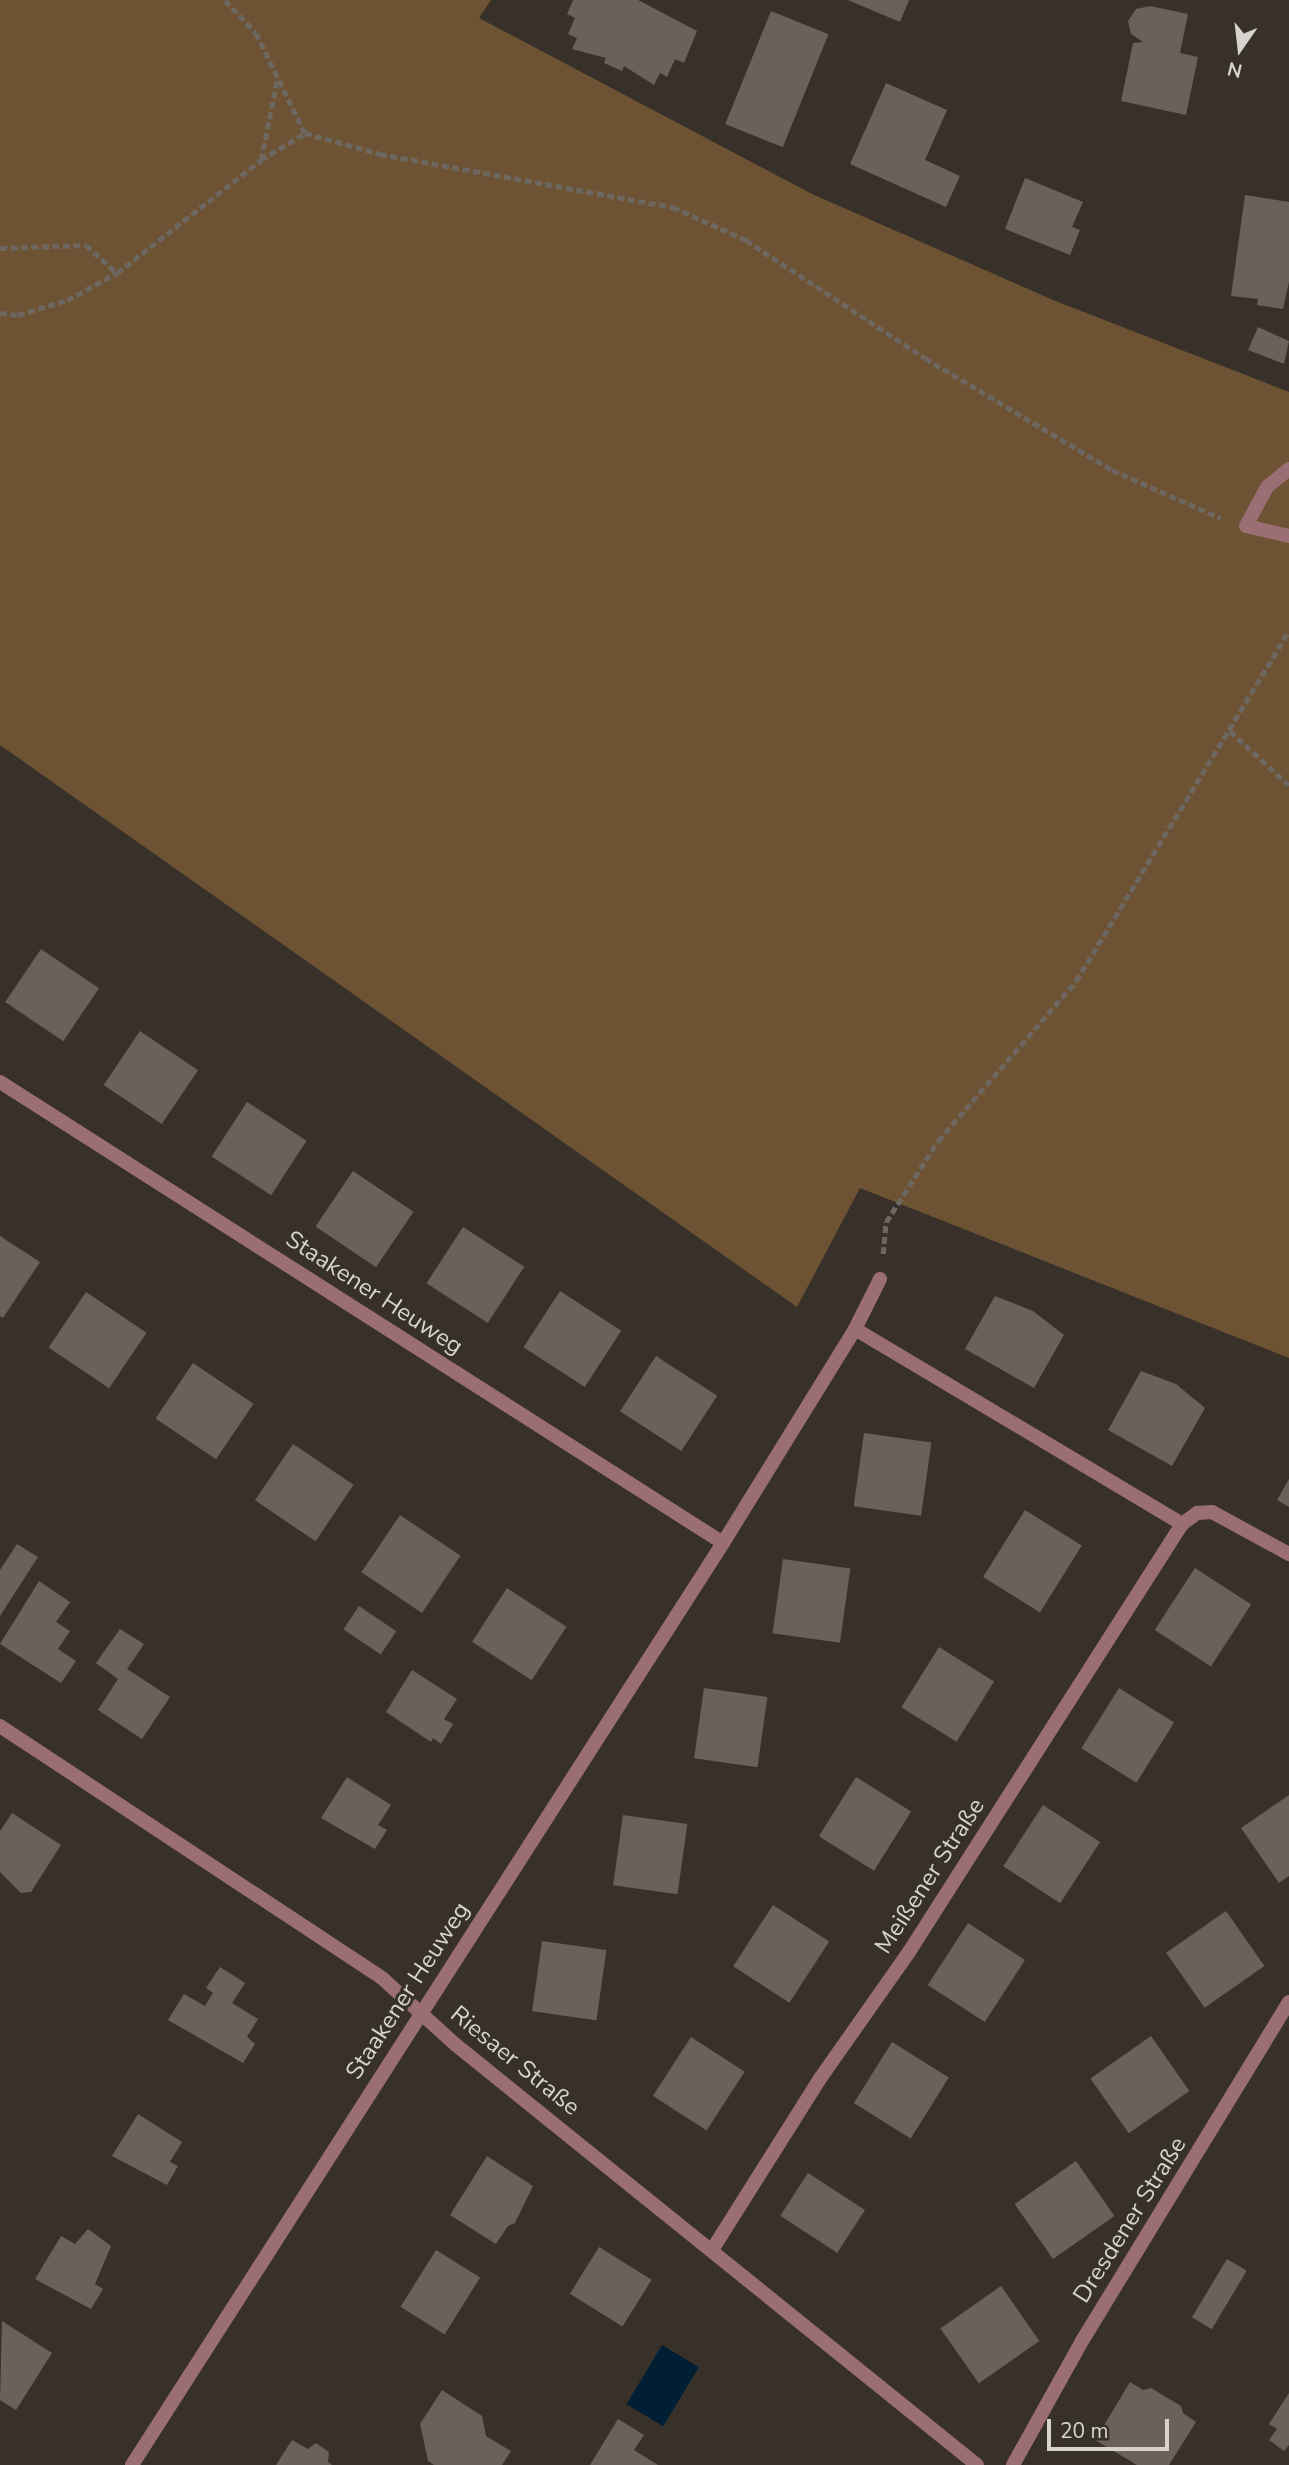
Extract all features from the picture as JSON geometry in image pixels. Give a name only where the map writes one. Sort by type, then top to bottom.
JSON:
[{"type":"street","points":[[1289,469],[1267,487],[1246,526],[1289,536]]},
{"type":"street","name":"Staakener Heuweg","points":[[0,1082],[723,1543]]},
{"type":"street","name":"Staakener Heuweg","points":[[132,2465],[723,1543],[855,1329],[880,1279]]},
{"type":"street","points":[[855,1329],[1182,1524],[1197,1513],[1212,1512],[1289,1554]]},
{"type":"street","name":"Meißener Straße","points":[[712,2250],[819,2080],[909,1952],[1182,1524]]},
{"type":"street","name":"Riesaer Straße","points":[[0,1726],[382,1979],[977,2465]]},
{"type":"street","name":"Dresdener Straße","points":[[1013,2465],[1082,2341],[1289,2002]]},
{"type":"path","points":[[225,0],[256,33],[305,133]]},
{"type":"path","points":[[261,160],[278,80]]},
{"type":"path","points":[[0,313],[18,315],[67,300],[117,273],[261,160],[305,133],[380,154],[673,207],[746,240],[925,358],[1112,470],[1195,510],[1246,526]]},
{"type":"path","points":[[0,248],[86,245],[117,273]]},
{"type":"path","points":[[880,1279],[886,1222],[930,1152],[1076,981],[1289,631]]},
{"type":"path","points":[[1230,731],[1289,785]]},
{"type":"shaded area","points":[[0,0],[491,0],[479,18],[812,194],[1053,300],[1289,392],[1289,1358],[860,1188],[797,1307],[0,745]]},
{"type":"water","points":[[662,2345],[699,2367],[663,2426],[626,2404]]},
{"type":"building","points":[[573,0],[638,0],[697,31],[684,63],[675,59],[667,77],[660,73],[654,85],[624,66],[622,71],[604,63],[606,58],[572,49],[577,38],[568,34],[575,18],[567,14]]},
{"type":"building","points":[[848,0],[909,0],[900,22]]},
{"type":"building","points":[[1150,6],[1188,14],[1180,53],[1198,57],[1186,115],[1121,101],[1133,43],[1143,42],[1131,34],[1128,21],[1136,9]]},
{"type":"building","points":[[771,11],[828,34],[783,147],[725,124]]},
{"type":"building","points":[[886,83],[947,110],[925,160],[960,176],[946,207],[850,164]]},
{"type":"building","points":[[1025,178],[1083,202],[1072,227],[1080,230],[1070,255],[1005,229]]},
{"type":"building","points":[[1245,195],[1289,202],[1289,282],[1283,309],[1257,305],[1258,299],[1231,296]]},
{"type":"building","points":[[1258,327],[1289,341],[1284,364],[1248,350]]},
{"type":"building","points":[[41,949],[99,988],[63,1041],[5,1002]]},
{"type":"building","points":[[140,1031],[198,1070],[162,1124],[104,1085]]},
{"type":"building","points":[[247,1102],[307,1141],[271,1195],[212,1157]]},
{"type":"building","points":[[353,1171],[414,1212],[376,1267],[316,1227]]},
{"type":"building","points":[[463,1227],[524,1267],[488,1323],[427,1283]]},
{"type":"building","points":[[0,1236],[40,1262],[3,1318],[0,1316]]},
{"type":"building","points":[[560,1291],[621,1331],[585,1387],[524,1347]]},
{"type":"building","points":[[86,1292],[147,1333],[109,1388],[49,1348]]},
{"type":"building","points":[[995,1296],[1033,1311],[1064,1335],[1034,1388],[965,1349]]},
{"type":"building","points":[[656,1356],[717,1396],[681,1451],[620,1411]]},
{"type":"building","points":[[193,1363],[254,1404],[216,1459],[156,1419]]},
{"type":"building","points":[[1141,1371],[1176,1384],[1205,1408],[1172,1466],[1108,1430]]},
{"type":"building","points":[[864,1433],[931,1442],[921,1516],[854,1506]]},
{"type":"building","points":[[293,1444],[354,1485],[315,1541],[255,1500]]},
{"type":"building","points":[[1289,1479],[1289,1507],[1277,1500]]},
{"type":"building","points":[[1025,1510],[1082,1546],[1040,1613],[983,1577]]},
{"type":"building","points":[[400,1515],[461,1556],[422,1613],[361,1572]]},
{"type":"building","points":[[17,1544],[38,1557],[0,1616],[0,1570]]},
{"type":"building","points":[[783,1559],[850,1568],[840,1643],[773,1633]]},
{"type":"building","points":[[1195,1568],[1251,1604],[1211,1667],[1155,1630]]},
{"type":"building","points":[[39,1581],[70,1602],[56,1622],[70,1631],[58,1649],[76,1661],[61,1683],[0,1644]]},
{"type":"building","points":[[507,1588],[567,1627],[532,1680],[472,1642]]},
{"type":"building","points":[[359,1606],[396,1631],[381,1654],[343,1629]]},
{"type":"building","points":[[120,1629],[144,1644],[127,1669],[170,1697],[142,1739],[98,1710],[118,1679],[96,1663]]},
{"type":"building","points":[[939,1647],[994,1681],[956,1742],[901,1707]]},
{"type":"building","points":[[412,1670],[457,1699],[444,1719],[453,1724],[441,1744],[433,1738],[431,1742],[386,1712]]},
{"type":"building","points":[[704,1688],[767,1697],[757,1767],[694,1758]]},
{"type":"building","points":[[1119,1688],[1174,1722],[1136,1783],[1081,1748]]},
{"type":"building","points":[[347,1777],[391,1805],[378,1825],[387,1830],[375,1849],[321,1818]]},
{"type":"building","points":[[856,1777],[911,1811],[874,1871],[819,1836]]},
{"type":"building","points":[[1289,1795],[1289,1876],[1279,1883],[1241,1828]]},
{"type":"building","points":[[1043,1805],[1100,1842],[1060,1903],[1003,1866]]},
{"type":"building","points":[[12,1813],[61,1845],[31,1892],[21,1893],[0,1872],[0,1831]]},
{"type":"building","points":[[623,1815],[687,1824],[677,1894],[613,1885]]},
{"type":"building","points":[[773,1905],[829,1941],[789,2003],[733,1966]]},
{"type":"building","points":[[1226,1911],[1264,1966],[1205,2008],[1166,1953]]},
{"type":"building","points":[[968,1923],[1025,1960],[985,2022],[928,1985]]},
{"type":"building","points":[[542,1941],[606,1950],[596,2020],[532,2011]]},
{"type":"building","points":[[220,1967],[245,1983],[232,2003],[258,2019],[247,2037],[255,2044],[243,2063],[168,2020],[184,1994],[205,2006],[213,1993],[206,1988]]},
{"type":"building","points":[[1151,2036],[1189,2091],[1129,2133],[1090,2078]]},
{"type":"building","points":[[691,2037],[745,2072],[707,2131],[653,2096]]},
{"type":"building","points":[[892,2042],[949,2078],[911,2139],[854,2103]]},
{"type":"building","points":[[138,2114],[182,2142],[170,2162],[178,2166],[167,2185],[112,2156]]},
{"type":"building","points":[[487,2156],[533,2186],[515,2223],[508,2226],[496,2244],[450,2215]]},
{"type":"building","points":[[1076,2161],[1114,2216],[1053,2259],[1015,2204]]},
{"type":"building","points":[[808,2173],[865,2210],[837,2253],[780,2216]]},
{"type":"building","points":[[88,2229],[111,2246],[95,2284],[103,2289],[91,2309],[35,2279],[61,2236],[75,2244]]},
{"type":"building","points":[[599,2247],[652,2280],[622,2326],[570,2294]]},
{"type":"building","points":[[436,2250],[480,2278],[445,2334],[400,2307]]},
{"type":"building","points":[[1227,2259],[1247,2271],[1212,2329],[1192,2317]]},
{"type":"building","points":[[1001,2286],[1039,2341],[979,2383],[940,2328]]},
{"type":"building","points":[[2,2321],[52,2353],[16,2410],[0,2400]]},
{"type":"building","points":[[1130,2382],[1143,2390],[1151,2388],[1181,2406],[1183,2413],[1196,2422],[1169,2465],[1137,2465],[1095,2440]]},
{"type":"building","points":[[442,2390],[482,2416],[486,2436],[511,2451],[502,2465],[434,2465],[428,2461],[420,2424]]},
{"type":"building","points":[[1289,2393],[1289,2445],[1284,2451],[1269,2440],[1277,2429],[1269,2424]]},
{"type":"building","points":[[618,2419],[644,2435],[634,2450],[658,2465],[590,2465]]},
{"type":"building","points":[[292,2440],[308,2449],[316,2443],[329,2452],[328,2462],[332,2465],[276,2465]]}]
